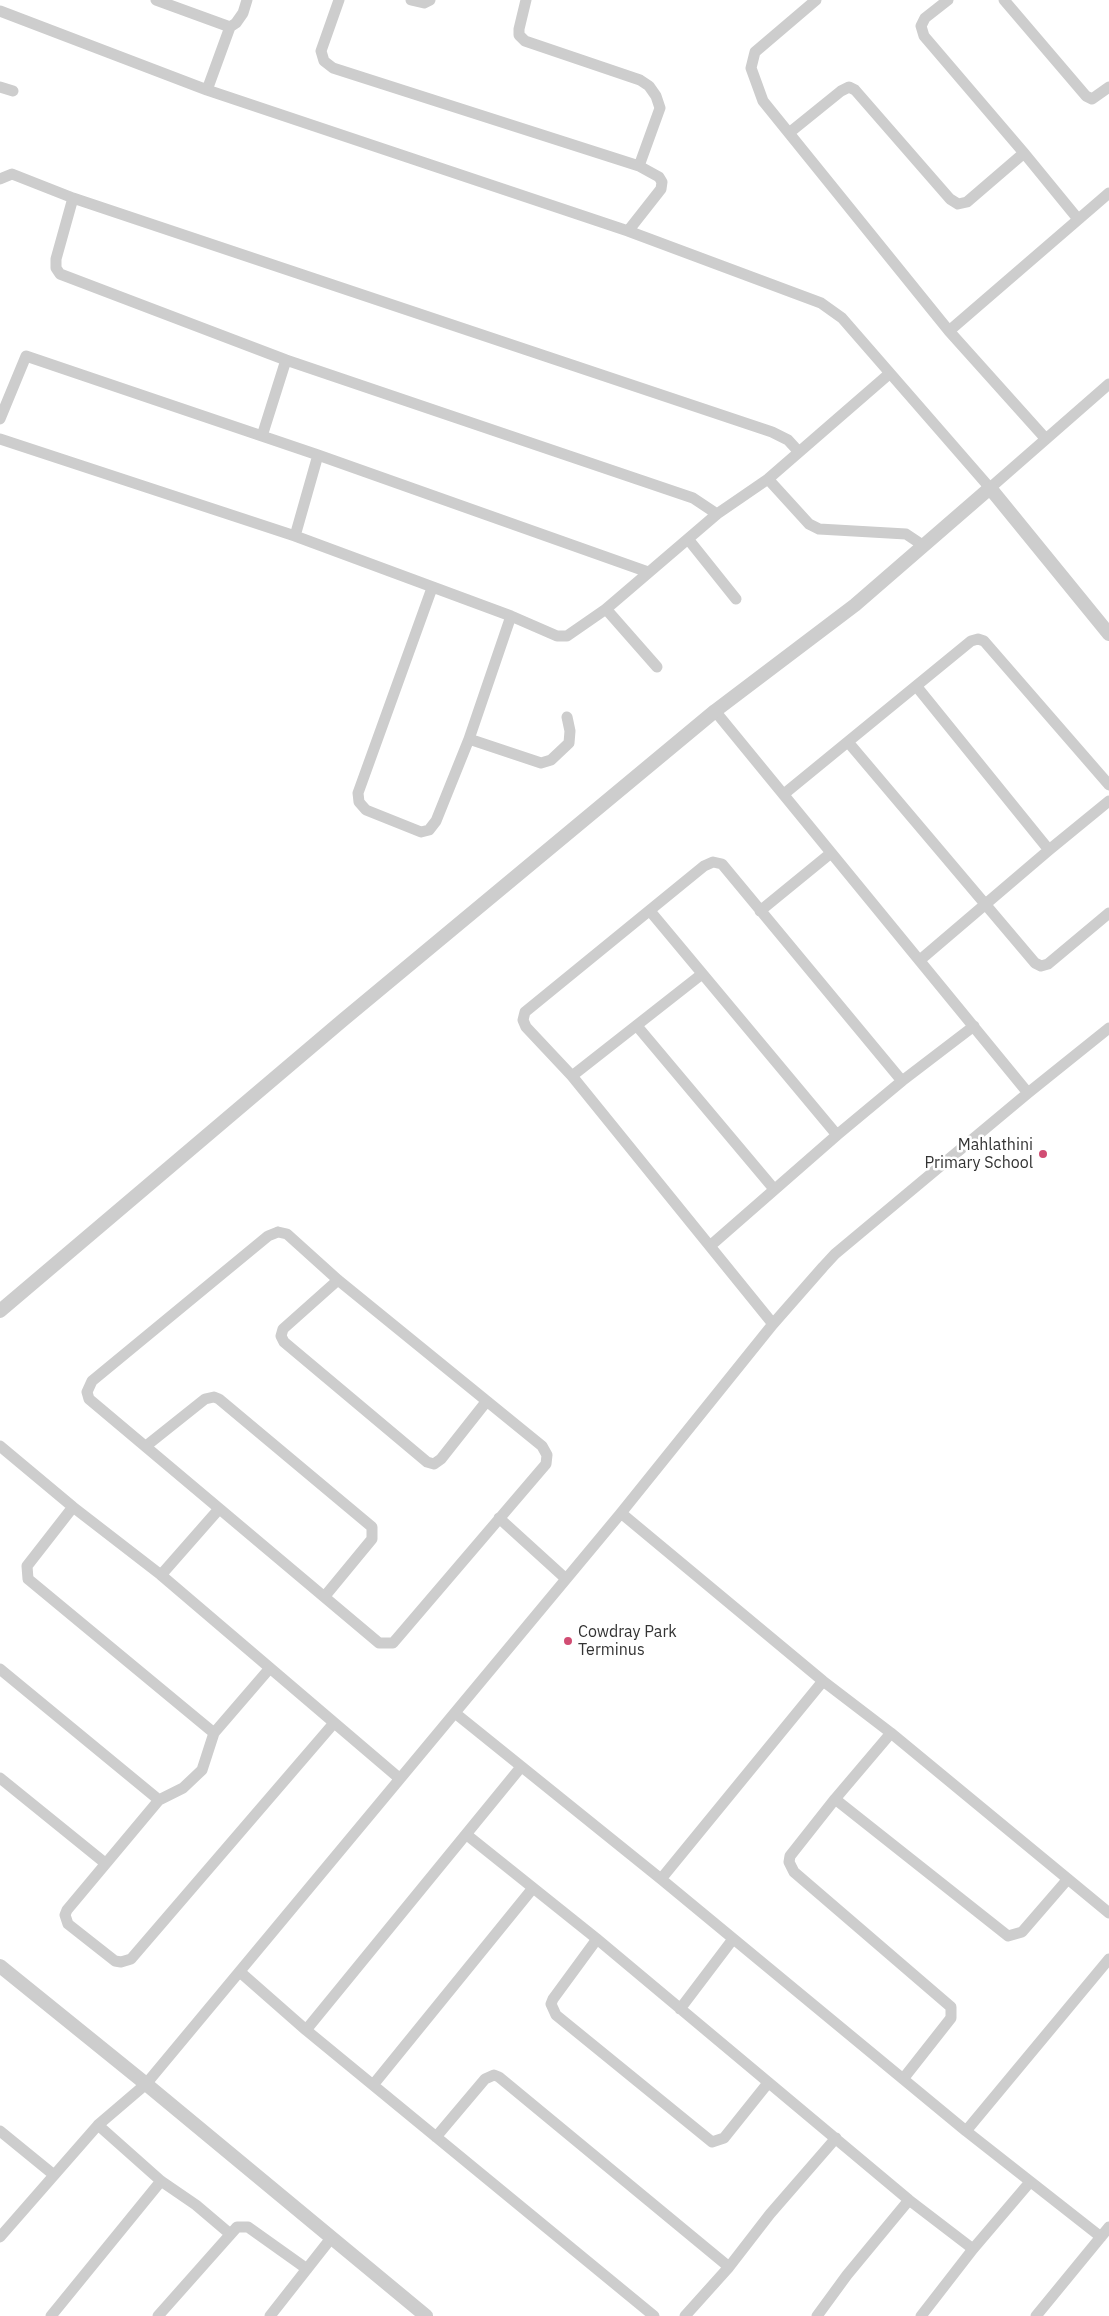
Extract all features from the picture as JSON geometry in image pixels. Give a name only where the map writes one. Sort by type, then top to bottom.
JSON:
[{"type":"street","points":[[207,90],[230,27],[236,23],[247,0]]},
{"type":"street","points":[[339,0],[321,50],[324,61],[333,68],[639,166],[659,177],[662,182],[661,189],[628,231]]},
{"type":"street","points":[[411,0],[424,3],[430,0]]},
{"type":"street","points":[[526,0],[519,29],[519,35],[525,41],[640,80],[649,86],[656,96],[660,108],[639,166]]},
{"type":"street","points":[[816,0],[755,52],[751,68],[763,101],[949,331],[1045,438]]},
{"type":"street","points":[[948,0],[926,18],[921,26],[924,36],[1024,152],[1078,219]]},
{"type":"street","points":[[1004,0],[1086,96],[1092,99],[1109,87]]},
{"type":"street","points":[[160,1],[230,27]]},
{"type":"street","points":[[0,11],[207,90],[628,231],[821,303],[842,318],[990,488],[1109,634]]},
{"type":"street","points":[[0,87],[13,91]]},
{"type":"street","points":[[788,133],[841,91],[849,88],[855,90],[950,199],[958,204],[967,202],[1024,152]]},
{"type":"street","points":[[0,179],[12,174],[73,198],[772,432],[788,440],[799,452]]},
{"type":"street","points":[[949,331],[1109,193]]},
{"type":"street","points":[[73,198],[56,259],[56,268],[60,274],[286,360],[693,498],[717,514]]},
{"type":"street","points":[[0,419],[26,356],[318,455],[648,572]]},
{"type":"street","points":[[262,436],[286,360]]},
{"type":"street","points":[[0,439],[295,536],[511,616],[557,636],[567,636],[606,609],[717,514],[768,479],[889,374]]},
{"type":"street","points":[[0,1311],[343,1020],[715,711],[855,605],[1109,384]]},
{"type":"street","points":[[295,536],[318,455]]},
{"type":"street","points":[[768,479],[809,524],[819,529],[906,534],[924,546]]},
{"type":"street","points":[[688,539],[736,599]]},
{"type":"street","points":[[432,588],[358,793],[359,802],[366,810],[421,832],[429,830],[436,821],[469,739],[511,616]]},
{"type":"street","points":[[606,609],[657,668]]},
{"type":"street","points":[[784,794],[918,687],[971,641],[978,639],[984,641],[1109,786]]},
{"type":"street","points":[[918,687],[1049,850]]},
{"type":"street","points":[[715,711],[1028,1093]]},
{"type":"street","points":[[469,739],[541,763],[552,760],[569,743],[568,717]]},
{"type":"street","points":[[848,742],[1035,963],[1041,966],[1048,964],[1109,913]]},
{"type":"street","points":[[920,960],[1109,801]]},
{"type":"street","points":[[760,911],[831,853]]},
{"type":"street","points":[[773,1324],[572,1076],[526,1027],[523,1020],[525,1012],[704,866],[713,862],[722,864],[902,1081]]},
{"type":"street","points":[[650,911],[837,1135]]},
{"type":"street","points":[[572,1076],[702,974]]},
{"type":"street","points":[[637,1026],[774,1189]]},
{"type":"street","points":[[710,1246],[837,1135],[902,1081],[974,1026]]},
{"type":"street","points":[[0,2237],[98,2125],[146,2084],[621,1513],[773,1324],[835,1254],[1109,1028]]},
{"type":"street","points":[[278,1232],[287,1234],[338,1280],[486,1402],[542,1446],[547,1455],[546,1464],[393,1643],[379,1643],[89,1399],[87,1392],[92,1381],[268,1236],[278,1232]]},
{"type":"street","points":[[338,1280],[283,1329],[281,1336],[284,1342],[427,1462],[434,1464],[441,1458],[486,1402]]},
{"type":"street","points":[[146,1446],[205,1399],[214,1397],[219,1399],[334,1494],[372,1526],[374,1533],[325,1596]]},
{"type":"street","points":[[1,1448],[161,1575],[399,1778]]},
{"type":"street","points":[[73,1507],[28,1566],[26,1574],[28,1579],[214,1733]]},
{"type":"street","points":[[161,1575],[219,1509]]},
{"type":"street","points":[[621,1513],[823,1681],[892,1734],[1067,1880],[1109,1912]]},
{"type":"street","points":[[499,1518],[565,1578]]},
{"type":"street","points":[[270,1668],[214,1733],[202,1770],[183,1788],[159,1800],[67,1910],[65,1920],[114,1961],[127,1961],[131,1959],[334,1723]]},
{"type":"street","points":[[0,1669],[159,1800]]},
{"type":"street","points":[[661,1879],[823,1681]]},
{"type":"street","points":[[455,1713],[661,1879],[966,2131],[1101,2237]]},
{"type":"street","points":[[892,1734],[835,1799],[790,1856],[789,1862],[791,1868],[948,2002],[953,2013],[951,2018],[903,2079]]},
{"type":"street","points":[[306,2030],[522,1767]]},
{"type":"street","points":[[0,1778],[105,1863]]},
{"type":"street","points":[[835,1799],[1008,1936],[1022,1932],[1067,1880]]},
{"type":"street","points":[[467,1835],[597,1939],[909,2200],[974,2249]]},
{"type":"street","points":[[372,2085],[533,1888]]},
{"type":"street","points":[[597,1939],[553,1999],[552,2008],[556,2015],[712,2142],[724,2138],[768,2083]]},
{"type":"street","points":[[680,2009],[733,1939]]},
{"type":"street","points":[[966,2131],[1109,1959]]},
{"type":"street","points":[[0,1966],[146,2084],[426,2316]]},
{"type":"street","points":[[240,1972],[372,2085],[654,2316]]},
{"type":"street","points":[[436,2137],[486,2079],[494,2076],[499,2077],[729,2267]]},
{"type":"street","points":[[98,2125],[161,2181],[196,2205],[230,2233]]},
{"type":"street","points":[[0,2131],[54,2175]]},
{"type":"street","points":[[685,2316],[729,2267],[770,2214],[836,2138]]},
{"type":"street","points":[[51,2316],[161,2181]]},
{"type":"street","points":[[921,2316],[1030,2182]]},
{"type":"street","points":[[817,2316],[847,2275],[909,2200]]},
{"type":"street","points":[[158,2316],[237,2226],[248,2227],[307,2269]]},
{"type":"street","points":[[1036,2316],[1109,2227]]},
{"type":"street","points":[[270,2316],[332,2237]]},
{"type":"place","name":"Mahlathini Primary School","points":[[1043,1154]]},
{"type":"place","name":"Cowdray Park Terminus","points":[[568,1641]]}]
